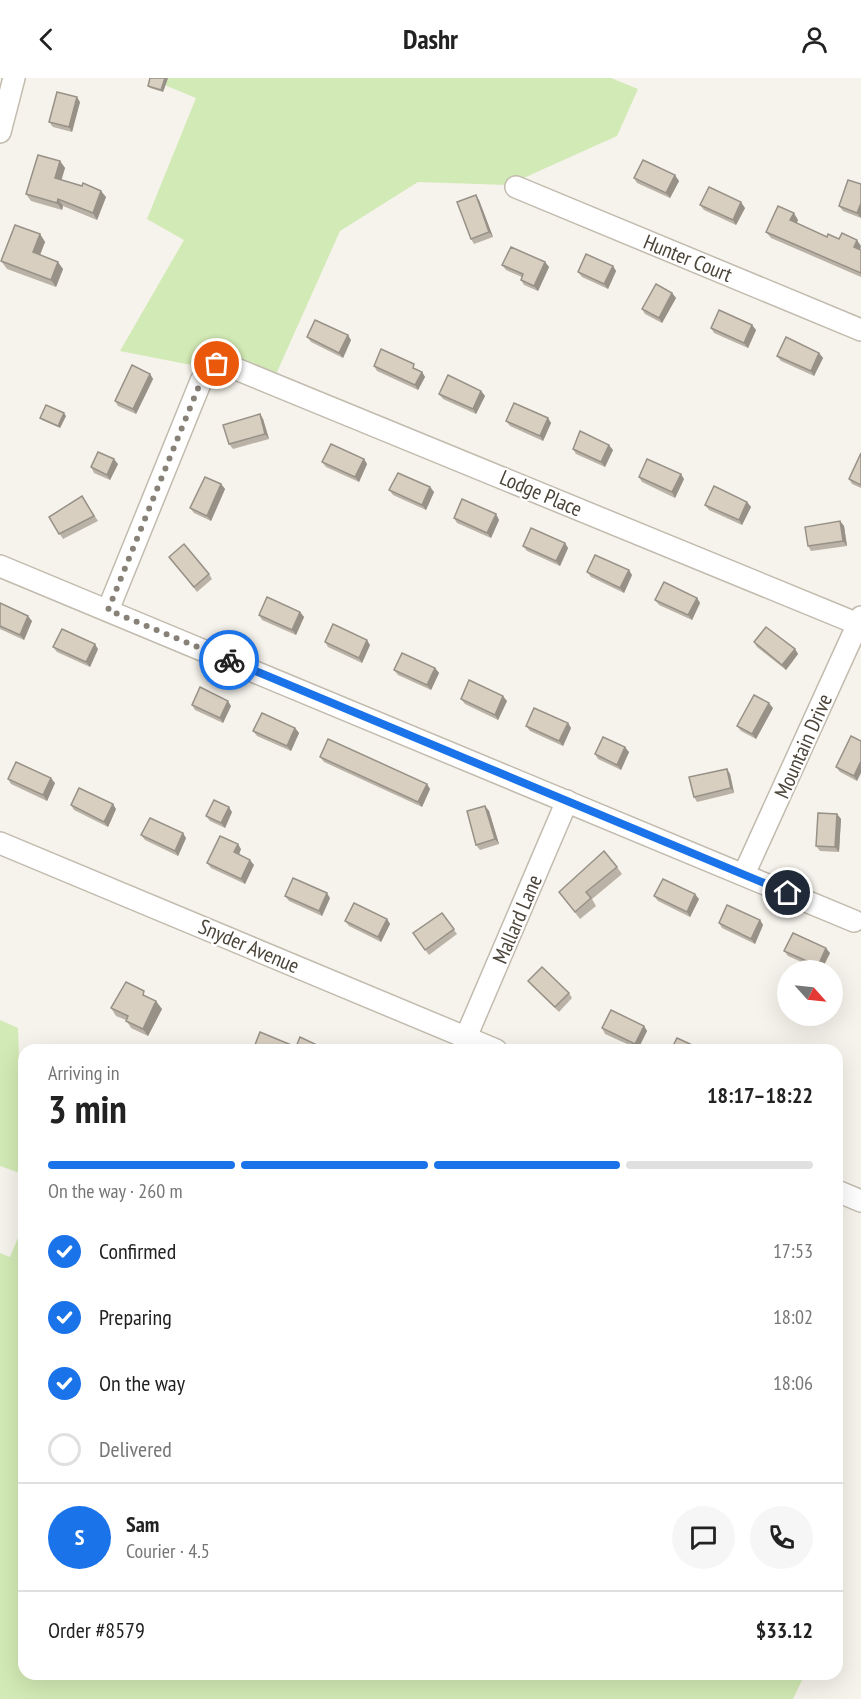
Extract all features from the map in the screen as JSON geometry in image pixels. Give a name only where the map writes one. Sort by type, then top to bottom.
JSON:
[{"type":"street","points":[[0,132],[14,78]]},
{"type":"street","name":"Hunter Court","points":[[516,187],[861,330]]},
{"type":"street","name":"Lodge Place","points":[[108,610],[201,381],[210,367],[225,363],[859,621]]},
{"type":"street","points":[[0,566],[854,921]]},
{"type":"street","name":"Mountain Drive","points":[[744,874],[859,621]]},
{"type":"street","name":"Mallard Lane","points":[[466,1037],[567,801]]},
{"type":"street","name":"Snyder Avenue","points":[[0,843],[482,1044]]},
{"type":"street","points":[[843,1194],[861,1201]]},
{"type":"green space","points":[[162,78],[611,78],[638,89],[617,136],[508,185],[418,182],[340,231],[273,381],[120,351],[184,240],[147,219],[196,98],[162,84]]},
{"type":"green space","points":[[0,1020],[18,1028],[18,1172],[0,1166]]},
{"type":"green space","points":[[18,1238],[18,1680],[802,1680],[793,1699],[0,1699],[0,1253],[10,1257]]},
{"type":"building","points":[[150,78],[165,78],[161,90],[148,86]]},
{"type":"building","points":[[57,92],[77,97],[69,127],[49,122]]},
{"type":"building","points":[[38,155],[60,161],[55,178],[82,186],[83,183],[101,191],[93,213],[58,199],[57,203],[26,194]]},
{"type":"building","points":[[643,160],[675,175],[666,193],[634,178]]},
{"type":"building","points":[[848,180],[861,184],[861,203],[857,213],[839,206]]},
{"type":"building","points":[[709,187],[741,202],[733,220],[700,205]]},
{"type":"building","points":[[476,195],[489,232],[471,239],[457,202]]},
{"type":"building","points":[[778,206],[794,213],[790,220],[827,237],[828,234],[839,239],[842,233],[857,240],[854,247],[861,250],[861,273],[766,232]]},
{"type":"building","points":[[15,225],[40,234],[33,252],[58,262],[51,280],[1,261]]},
{"type":"building","points":[[511,247],[545,262],[534,286],[521,280],[523,274],[502,265]]},
{"type":"building","points":[[586,254],[613,266],[604,284],[578,272]]},
{"type":"building","points":[[656,284],[672,293],[659,318],[642,309]]},
{"type":"building","points":[[719,310],[752,325],[744,343],[711,328]]},
{"type":"building","points":[[315,320],[348,335],[339,353],[307,337]]},
{"type":"building","points":[[786,337],[819,353],[811,371],[777,356]]},
{"type":"building","points":[[381,349],[414,364],[413,368],[422,372],[415,385],[374,366]]},
{"type":"building","points":[[132,365],[150,374],[133,409],[115,401]]},
{"type":"building","points":[[448,375],[481,391],[473,409],[439,394]]},
{"type":"building","points":[[514,403],[548,418],[540,436],[506,421]]},
{"type":"building","points":[[46,405],[64,413],[58,426],[40,418]]},
{"type":"building","points":[[260,414],[265,434],[229,444],[223,425]]},
{"type":"building","points":[[580,431],[609,445],[601,462],[573,449]]},
{"type":"building","points":[[331,444],[364,459],[355,477],[322,462]]},
{"type":"building","points":[[98,452],[114,459],[107,475],[91,467]]},
{"type":"building","points":[[861,453],[861,485],[849,479]]},
{"type":"building","points":[[647,459],[681,474],[672,492],[639,477]]},
{"type":"building","points":[[398,473],[430,487],[422,505],[389,490]]},
{"type":"building","points":[[205,477],[221,484],[207,516],[190,508]]},
{"type":"building","points":[[714,486],[747,502],[739,520],[705,505]]},
{"type":"building","points":[[82,496],[94,516],[59,534],[49,517]]},
{"type":"building","points":[[462,499],[496,514],[487,533],[454,518]]},
{"type":"building","points":[[840,521],[843,541],[808,546],[805,527]]},
{"type":"building","points":[[531,528],[565,543],[556,561],[523,546]]},
{"type":"building","points":[[184,544],[209,574],[194,587],[169,557]]},
{"type":"building","points":[[595,555],[629,570],[620,588],[587,572]]},
{"type":"building","points":[[664,582],[697,598],[688,615],[655,600]]},
{"type":"building","points":[[267,597],[300,612],[292,630],[259,615]]},
{"type":"building","points":[[0,603],[28,616],[20,635],[0,626]]},
{"type":"building","points":[[333,624],[367,640],[359,658],[325,642]]},
{"type":"building","points":[[766,627],[795,649],[782,665],[754,642]]},
{"type":"building","points":[[62,629],[95,644],[86,662],[53,647]]},
{"type":"building","points":[[402,653],[435,668],[427,685],[394,670]]},
{"type":"building","points":[[469,680],[503,696],[495,715],[461,699]]},
{"type":"building","points":[[200,687],[228,701],[220,718],[192,705]]},
{"type":"building","points":[[754,695],[769,703],[752,734],[737,726]]},
{"type":"building","points":[[534,708],[568,723],[559,741],[526,726]]},
{"type":"building","points":[[262,713],[295,728],[287,746],[253,731]]},
{"type":"building","points":[[851,736],[861,741],[861,761],[854,776],[836,767]]},
{"type":"building","points":[[603,737],[625,747],[617,765],[595,754]]},
{"type":"building","points":[[328,739],[427,784],[418,802],[320,757]]},
{"type":"building","points":[[16,762],[51,778],[43,795],[8,779]]},
{"type":"building","points":[[727,769],[731,788],[694,797],[689,777]]},
{"type":"building","points":[[79,788],[113,804],[104,822],[71,805]]},
{"type":"building","points":[[214,800],[229,807],[221,823],[206,816]]},
{"type":"building","points":[[485,806],[495,839],[476,845],[467,811]]},
{"type":"building","points":[[818,813],[837,814],[835,847],[816,846]]},
{"type":"building","points":[[150,818],[183,833],[175,851],[141,835]]},
{"type":"building","points":[[220,836],[238,844],[234,852],[250,860],[241,879],[207,863]]},
{"type":"building","points":[[604,851],[617,867],[586,892],[591,898],[575,912],[559,892]]},
{"type":"building","points":[[293,878],[327,893],[319,911],[285,896]]},
{"type":"building","points":[[663,879],[695,894],[687,912],[654,896]]},
{"type":"building","points":[[354,903],[387,919],[378,937],[345,921]]},
{"type":"building","points":[[727,905],[760,920],[751,939],[719,923]]},
{"type":"building","points":[[442,913],[454,929],[425,950],[413,933]]},
{"type":"building","points":[[793,933],[826,948],[821,960],[804,960],[784,951]]},
{"type":"building","points":[[542,967],[569,993],[555,1007],[528,981]]},
{"type":"building","points":[[126,982],[144,991],[143,995],[156,1001],[143,1029],[126,1021],[128,1016],[111,1008]]},
{"type":"building","points":[[611,1010],[644,1026],[635,1044],[602,1028]]},
{"type":"building","points":[[260,1032],[289,1044],[255,1044]]},
{"type":"building","points":[[300,1037],[315,1044],[297,1044]]},
{"type":"building","points":[[677,1038],[690,1044],[674,1044]]},
{"type":"way so far","points":[[217,364],[210,367],[201,381],[108,610],[229,660]]},
{"type":"route","points":[[229,660],[788,893]]}]
